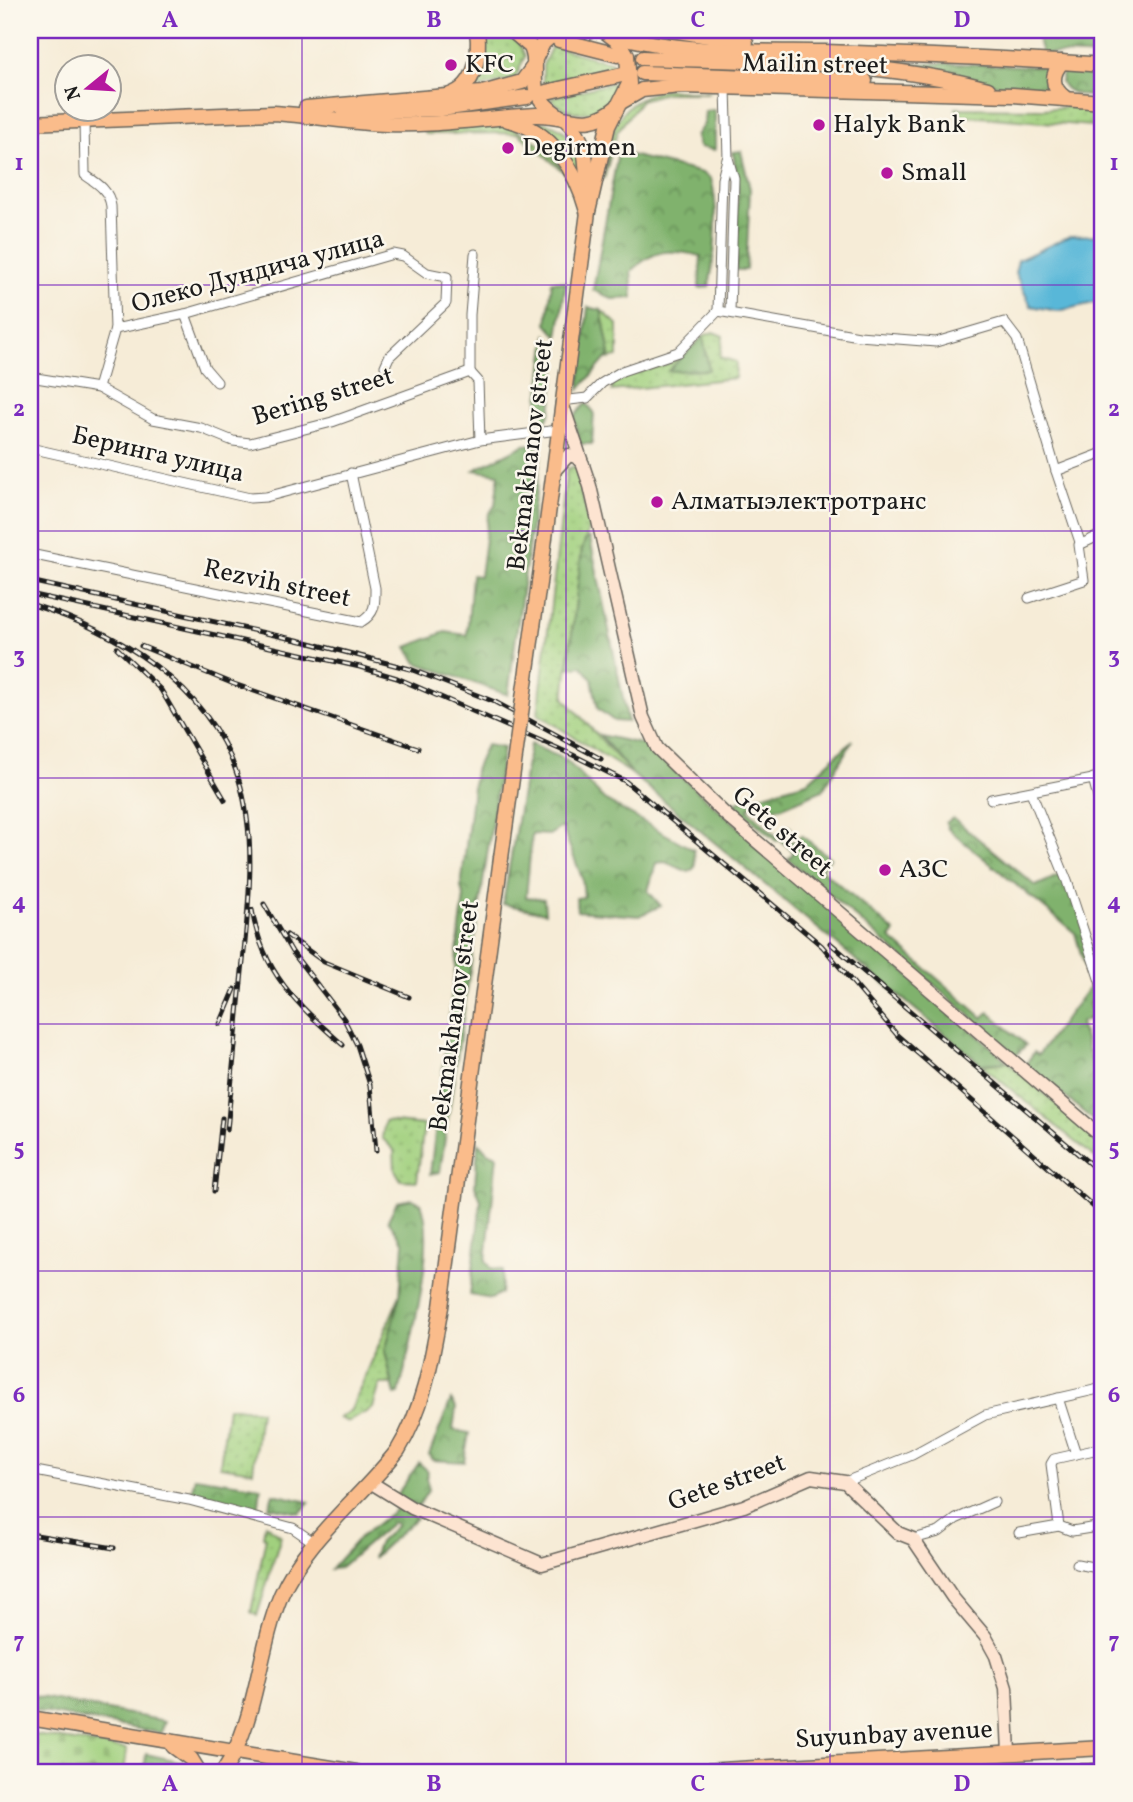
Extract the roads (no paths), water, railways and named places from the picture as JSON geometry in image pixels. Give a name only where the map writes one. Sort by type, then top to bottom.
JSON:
[{"type":"main road","points":[[449,96],[460,91],[471,76],[477,53],[477,30]]},
{"type":"main road","points":[[511,30],[531,47],[535,88],[542,103],[563,118],[579,135],[586,157],[588,212]]},
{"type":"main road","points":[[672,30],[734,41],[890,54],[1103,65]]},
{"type":"main road","points":[[588,212],[604,139],[629,84],[627,55],[607,32]]},
{"type":"main road","name":"Mailin street","points":[[607,32],[674,46],[715,50],[890,54]]},
{"type":"main road","points":[[273,113],[350,102],[449,96],[510,87],[522,82],[543,43],[559,35],[618,55]]},
{"type":"main road","name":"Mailin street","points":[[643,58],[886,70],[964,82],[1013,95]]},
{"type":"main road","points":[[1062,62],[1053,77],[1055,87],[1064,97]]},
{"type":"main road","name":"Mailin street","points":[[642,73],[860,81],[1013,95]]},
{"type":"main road","points":[[546,92],[622,75]]},
{"type":"main road","name":"Mailin street","points":[[308,114],[386,124],[563,118],[588,122],[608,115],[619,105],[651,88],[1013,95]]},
{"type":"main road","points":[[1013,95],[1103,102]]},
{"type":"main road","points":[[122,119],[441,108],[527,97]]},
{"type":"main road","points":[[505,119],[537,134],[564,160],[580,186],[588,212]]},
{"type":"main road","points":[[30,123],[52,122]]},
{"type":"main road","name":"Bekmakhanov street","points":[[223,1772],[236,1753],[275,1610],[291,1576],[315,1543],[370,1482],[408,1432],[428,1378],[441,1307],[588,212]]},
{"type":"main road","name":"Gete street","points":[[561,401],[583,464],[643,717],[657,748],[726,815],[1103,1139]]},
{"type":"main road","points":[[552,472],[569,455],[576,457],[583,464]]},
{"type":"main road","name":"Gete street","points":[[370,1482],[412,1508],[542,1564],[744,1506],[811,1477],[845,1482]]},
{"type":"main road","points":[[845,1482],[898,1532],[913,1539],[953,1598],[985,1636],[996,1656],[1006,1688],[1009,1753]]},
{"type":"main road","points":[[30,1718],[169,1744],[356,1772]]},
{"type":"main road","points":[[169,1744],[191,1759],[200,1772]]},
{"type":"main road","name":"Suyunbay avenue","points":[[687,1772],[1103,1748]]},
{"type":"street","points":[[726,88],[728,158],[734,179],[730,312]]},
{"type":"street","points":[[84,122],[85,175],[110,196],[115,329],[97,388]]},
{"type":"street","points":[[561,401],[587,397],[601,383],[621,371],[678,352],[718,311],[722,179],[728,158]]},
{"type":"street","name":"Олеко Дундича улица","points":[[115,329],[185,314],[393,254],[403,256],[427,273],[447,277],[443,309],[389,357],[385,366]]},
{"type":"street","points":[[475,254],[470,315],[470,372],[478,381],[480,440]]},
{"type":"street","points":[[718,311],[859,336],[936,342],[1004,322],[1017,339],[1055,471],[1080,542],[1084,580],[1029,598]]},
{"type":"street","points":[[185,314],[205,368],[217,382]]},
{"type":"street","points":[[1103,350],[1103,369]]},
{"type":"street","name":"Bering street","points":[[30,377],[97,388],[153,419],[201,428],[233,441],[250,443],[332,422],[470,372]]},
{"type":"street","name":"Беринга улица","points":[[30,448],[250,498],[267,497],[480,440],[558,430]]},
{"type":"street","points":[[1055,471],[1103,453]]},
{"type":"street","name":"Rezvih street","points":[[30,554],[361,622],[371,616],[376,607],[375,587],[351,473]]},
{"type":"street","points":[[1080,542],[1103,534]]},
{"type":"street","points":[[991,799],[1098,777],[1103,816]]},
{"type":"street","points":[[1031,792],[1067,881],[1103,990]]},
{"type":"street","name":"Gete street","points":[[845,1482],[912,1455],[985,1415],[1103,1388]]},
{"type":"street","points":[[1058,1398],[1076,1454]]},
{"type":"street","points":[[1059,1526],[1051,1464],[1054,1459],[1103,1448]]},
{"type":"street","points":[[30,1470],[202,1503],[293,1528],[315,1543]]},
{"type":"street","points":[[913,1539],[939,1532],[956,1519],[981,1511],[995,1502]]},
{"type":"street","points":[[1019,1533],[1059,1526],[1072,1531],[1103,1526]]},
{"type":"street","points":[[1077,1564],[1103,1569]]},
{"type":"water","points":[[1103,235],[1103,301],[1058,311],[1031,306],[1015,273],[1018,260],[1070,236]]},
{"type":"railway","points":[[30,581],[306,642],[410,669],[495,702],[601,759]]},
{"type":"railway","points":[[30,594],[360,667],[397,678],[573,755],[625,781],[822,946],[898,1036],[1103,1215]]},
{"type":"railway","points":[[30,604],[95,629],[155,666],[182,689],[205,715],[224,744],[238,777],[248,827],[250,879],[227,1130]]},
{"type":"railway","points":[[141,646],[234,684],[418,748]]},
{"type":"railway","points":[[117,648],[161,690],[225,800]]},
{"type":"railway","points":[[264,904],[292,952],[344,1019],[357,1045],[370,1085],[376,1151]]},
{"type":"railway","points":[[252,910],[257,932],[273,970],[297,1001],[343,1045]]},
{"type":"railway","points":[[287,935],[324,962],[409,997]]},
{"type":"railway","points":[[830,943],[1103,1175]]},
{"type":"railway","points":[[220,1024],[235,989]]},
{"type":"railway","points":[[214,1191],[222,1118]]},
{"type":"railway","points":[[30,1534],[114,1548]]},
{"type":"railway","points":[[1015,1772],[1045,1767],[1103,1765]]},
{"type":"place","name":"KFC","points":[[451,65]]},
{"type":"place","name":"Halyk Bank","points":[[819,125]]},
{"type":"place","name":"Degirmen","points":[[508,148]]},
{"type":"place","name":"Small","points":[[887,173]]},
{"type":"place","name":"Алматыэлектротранс","points":[[657,502]]},
{"type":"place","name":"АЗС","points":[[885,870]]}]
